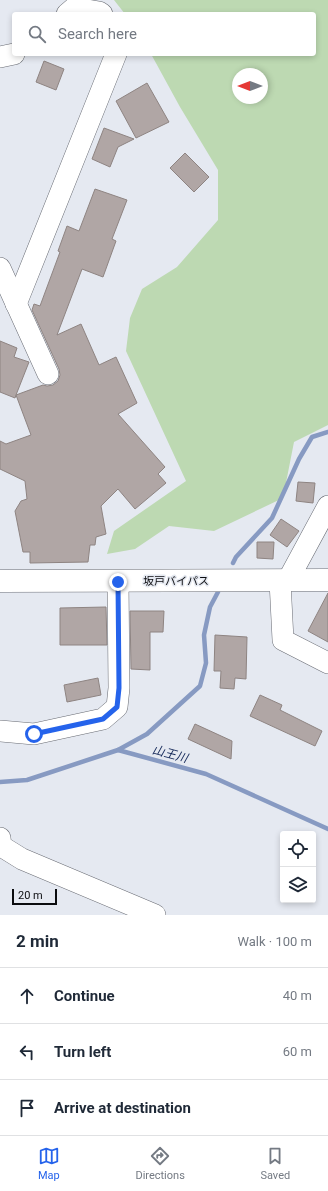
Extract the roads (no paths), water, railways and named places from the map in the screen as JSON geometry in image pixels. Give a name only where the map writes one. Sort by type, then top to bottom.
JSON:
[{"type":"highway","name":"坂戸バイパス","points":[[0,582],[328,580]]},
{"type":"street","points":[[69,12],[74,8],[99,12]]},
{"type":"street","points":[[0,57],[12,54]]},
{"type":"street","points":[[16,304],[115,56]]},
{"type":"street","points":[[0,268],[48,374]]},
{"type":"street","points":[[328,506],[284,580],[283,640],[328,663]]},
{"type":"street","points":[[0,730],[34,734],[103,719],[117,707],[119,688],[118,582]]},
{"type":"street","points":[[0,838],[1,846],[22,859],[154,915]]},
{"type":"waterway","points":[[233,563],[236,557],[272,518],[299,459],[312,437],[328,432]]},
{"type":"waterway","points":[[0,782],[27,780],[118,750],[147,734],[200,686],[206,663],[204,635],[210,607],[218,592]]},
{"type":"waterway","name":"山王川","points":[[118,750],[206,774],[328,829]]}]
